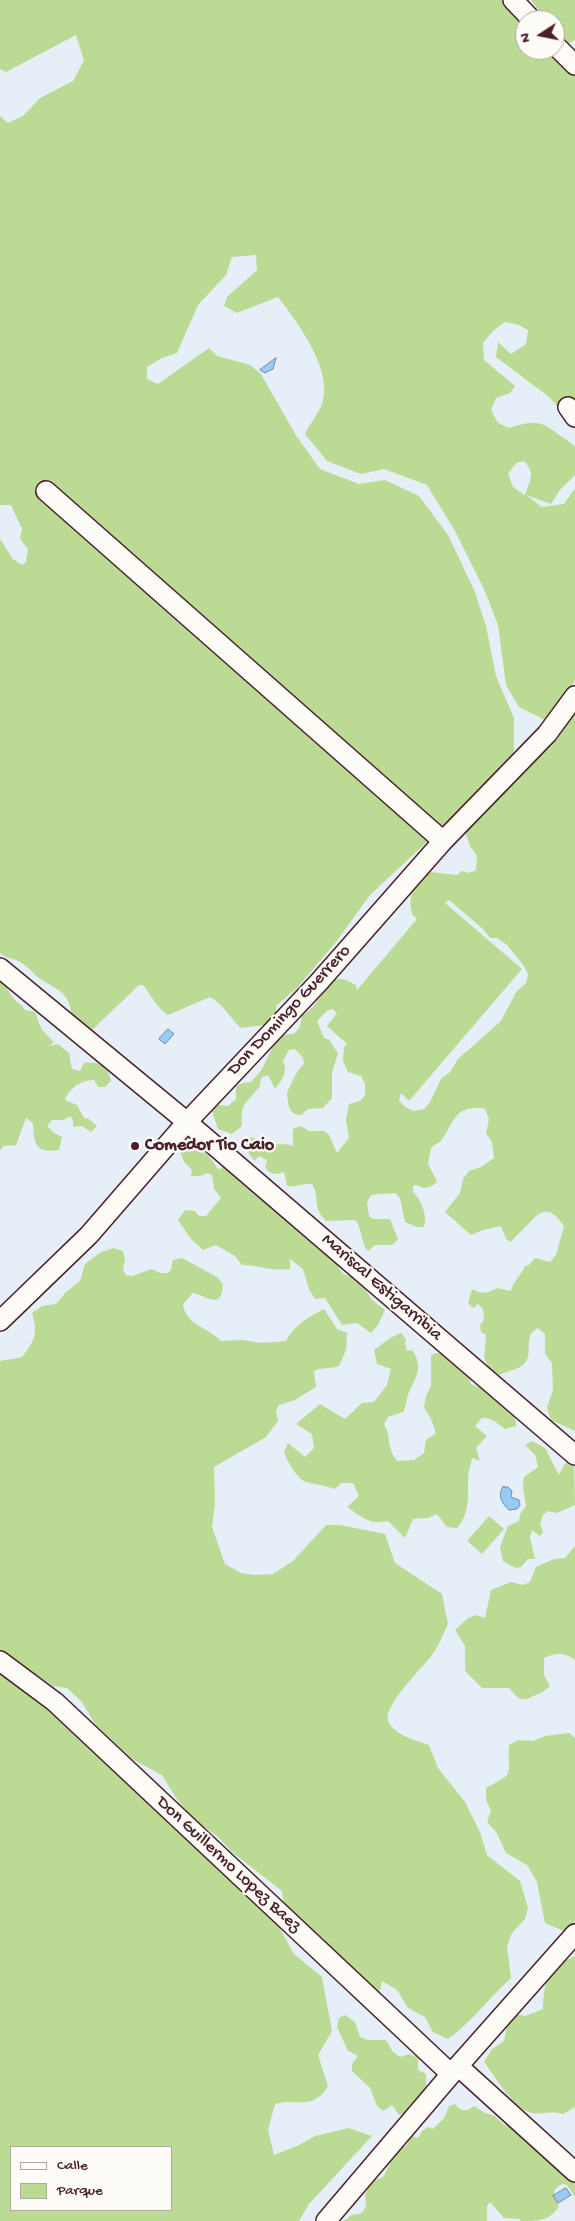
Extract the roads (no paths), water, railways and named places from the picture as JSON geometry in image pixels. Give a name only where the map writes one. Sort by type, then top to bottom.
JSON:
[{"type":"street","points":[[514,0],[523,10]]},
{"type":"street","points":[[565,55],[575,65]]},
{"type":"street","points":[[46,491],[444,841]]},
{"type":"street","name":"Don Domingo Guerrero","points":[[0,1321],[89,1235],[187,1122],[319,982],[444,841],[547,734],[575,696]]},
{"type":"street","name":"Mariscal Estigarribia","points":[[0,968],[187,1122],[575,1455]]},
{"type":"street","name":"Don Guillermo Lopez Baez","points":[[0,1661],[55,1702],[455,2070],[575,2172]]},
{"type":"street","points":[[326,2221],[455,2070],[575,1934]]},
{"type":"water","points":[[276,358],[273,369],[265,373],[260,370]]},
{"type":"water","points":[[168,1029],[174,1034],[165,1044],[159,1039]]},
{"type":"water","points":[[503,1487],[508,1487],[512,1491],[511,1497],[519,1500],[520,1505],[517,1509],[509,1510],[502,1502],[500,1493]]},
{"type":"water","points":[[566,2188],[571,2195],[558,2203],[553,2196]]},
{"type":"place","name":"Comedor Tio Caio","points":[[135,1146]]}]
